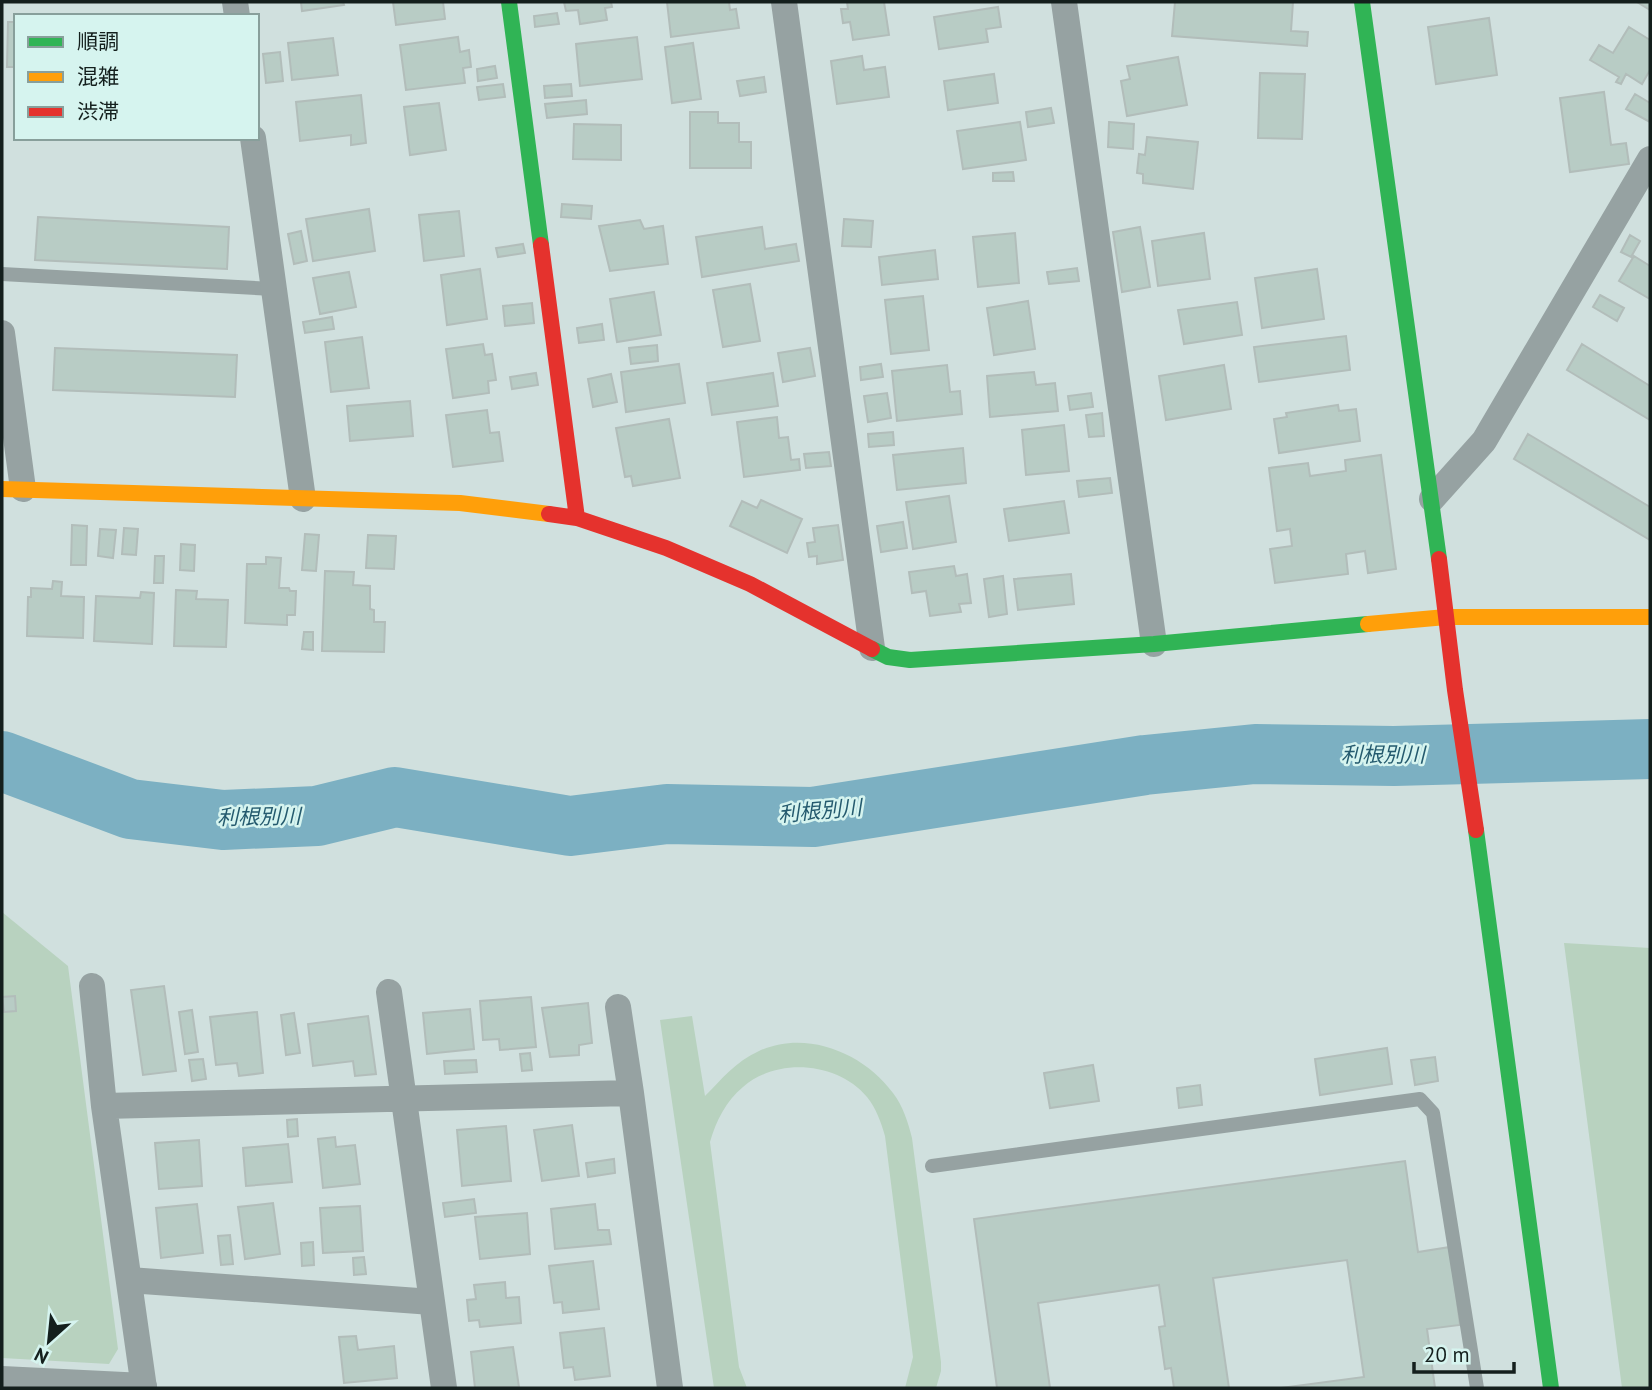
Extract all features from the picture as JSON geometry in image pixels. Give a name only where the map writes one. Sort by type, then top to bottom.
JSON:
[{"type":"street","points":[[509,2],[577,518]]},
{"type":"street","points":[[784,2],[872,648]]},
{"type":"street","points":[[1064,2],[1154,644]]},
{"type":"street","points":[[1363,2],[1433,499],[1455,690],[1473,804],[1551,1388]]},
{"type":"street","points":[[254,140],[303,499]]},
{"type":"street","points":[[1433,499],[1484,441],[1650,159]]},
{"type":"street","points":[[2,333],[12,489],[460,503],[577,518],[666,548],[750,584],[888,657],[910,660],[1154,644],[1446,617],[1650,617]]},
{"type":"street","points":[[2,1379],[144,1387],[104,1106],[92,986]]},
{"type":"street","points":[[389,992],[444,1388]]},
{"type":"street","points":[[618,1007],[670,1388]]},
{"type":"street","points":[[104,1106],[631,1093]]},
{"type":"street","points":[[129,1280],[432,1302]]},
{"type":"lane","points":[[2,274],[274,289]]},
{"type":"lane","points":[[932,1166],[1420,1099],[1433,1113],[1477,1388]]},
{"type":"green space","points":[[2,912],[68,966],[118,1349],[109,1364],[2,1358]]},
{"type":"green space","points":[[1564,943],[1650,948],[1650,1388],[1622,1388]]},
{"type":"green space","points":[[692,1016],[705,1096],[729,1071],[751,1055],[777,1045],[796,1043],[814,1044],[850,1056],[881,1079],[897,1098],[912,1138],[941,1362],[936,1388],[905,1388],[913,1357],[885,1136],[876,1110],[855,1085],[840,1076],[807,1068],[790,1068],[757,1077],[743,1087],[722,1112],[710,1142],[739,1367],[747,1388],[714,1388],[660,1020]]},
{"type":"building","points":[[301,2],[343,2],[344,5],[302,11]]},
{"type":"building","points":[[393,2],[443,2],[445,19],[396,25]]},
{"type":"building","points":[[564,2],[611,2],[612,7],[605,8],[607,20],[580,24],[578,10],[566,11]]},
{"type":"building","points":[[667,2],[729,2],[730,10],[736,9],[739,28],[671,37]]},
{"type":"building","points":[[847,2],[884,2],[889,35],[853,40],[850,22],[843,23],[841,9],[848,9]]},
{"type":"building","points":[[1175,2],[1293,2],[1291,31],[1308,32],[1307,46],[1172,36]]},
{"type":"building","points":[[1637,2],[1650,2],[1650,10]]},
{"type":"building","points":[[998,7],[1001,27],[986,29],[988,42],[939,49],[934,17]]},
{"type":"building","points":[[557,13],[559,24],[535,27],[534,16]]},
{"type":"building","points":[[1489,18],[1497,75],[1436,84],[1428,27]]},
{"type":"building","points":[[8,22],[14,22],[14,67],[7,67]]},
{"type":"building","points":[[1629,27],[1650,40],[1650,70],[1642,84],[1626,74],[1621,84],[1616,82],[1619,77],[1590,60],[1599,45],[1613,53]]},
{"type":"building","points":[[458,37],[460,52],[469,50],[471,67],[463,68],[465,83],[406,90],[400,45]]},
{"type":"building","points":[[637,37],[642,79],[580,86],[576,44]]},
{"type":"building","points":[[333,38],[338,75],[292,80],[288,43]]},
{"type":"building","points":[[693,43],[701,99],[672,103],[665,47]]},
{"type":"building","points":[[280,52],[283,81],[266,83],[263,54]]},
{"type":"building","points":[[862,56],[864,70],[885,67],[889,97],[837,104],[831,61]]},
{"type":"building","points":[[1178,57],[1187,105],[1127,116],[1121,81],[1130,79],[1127,66]]},
{"type":"building","points":[[495,66],[497,78],[478,81],[477,69]]},
{"type":"building","points":[[1260,73],[1305,74],[1302,139],[1258,138]]},
{"type":"building","points":[[994,74],[998,103],[948,110],[944,81]]},
{"type":"building","points":[[764,77],[766,92],[740,96],[737,81]]},
{"type":"building","points":[[503,84],[505,97],[479,100],[477,87]]},
{"type":"building","points":[[571,84],[572,96],[545,98],[544,86]]},
{"type":"building","points":[[1604,92],[1611,145],[1626,143],[1629,164],[1570,172],[1560,98]]},
{"type":"building","points":[[1635,94],[1650,103],[1650,122],[1626,109]]},
{"type":"building","points":[[361,95],[366,143],[351,145],[351,135],[300,141],[296,102]]},
{"type":"building","points":[[586,100],[587,114],[547,118],[545,104]]},
{"type":"building","points":[[439,103],[446,150],[410,155],[404,107]]},
{"type":"building","points":[[1051,108],[1054,123],[1028,127],[1026,112]]},
{"type":"building","points":[[690,112],[718,112],[718,123],[739,123],[739,142],[751,142],[751,168],[690,168]]},
{"type":"building","points":[[1020,122],[1026,160],[963,169],[957,131]]},
{"type":"building","points":[[1109,122],[1134,124],[1133,149],[1108,147]]},
{"type":"building","points":[[574,124],[621,125],[621,160],[573,159]]},
{"type":"building","points":[[1147,137],[1198,142],[1193,189],[1143,183],[1143,174],[1137,173],[1139,154],[1145,155]]},
{"type":"building","points":[[1013,172],[1014,181],[993,181],[993,173]]},
{"type":"building","points":[[562,204],[592,206],[591,219],[561,217]]},
{"type":"building","points":[[369,209],[375,251],[313,261],[306,219]]},
{"type":"building","points":[[459,211],[464,256],[424,261],[419,215]]},
{"type":"building","points":[[38,217],[229,227],[227,269],[35,260]]},
{"type":"building","points":[[844,219],[873,221],[871,247],[842,246]]},
{"type":"building","points":[[640,220],[644,229],[663,226],[668,264],[610,271],[599,226]]},
{"type":"building","points":[[762,227],[765,249],[796,244],[799,261],[702,277],[696,237]]},
{"type":"building","points":[[1140,227],[1150,287],[1122,292],[1113,232]]},
{"type":"building","points":[[301,231],[307,261],[294,264],[288,234]]},
{"type":"building","points":[[1015,233],[1019,283],[978,287],[973,237]]},
{"type":"building","points":[[1204,233],[1210,279],[1158,286],[1152,241]]},
{"type":"building","points":[[1630,235],[1640,241],[1631,257],[1621,252]]},
{"type":"building","points":[[523,244],[525,253],[498,257],[496,248]]},
{"type":"building","points":[[935,250],[938,279],[882,285],[879,257]]},
{"type":"building","points":[[1634,256],[1650,266],[1650,299],[1619,281]]},
{"type":"building","points":[[1077,268],[1079,281],[1049,284],[1047,272]]},
{"type":"building","points":[[480,269],[487,319],[447,325],[441,275]]},
{"type":"building","points":[[1317,269],[1324,319],[1262,328],[1255,278]]},
{"type":"building","points":[[349,272],[356,307],[320,314],[313,278]]},
{"type":"building","points":[[750,284],[760,341],[723,347],[713,290]]},
{"type":"building","points":[[654,292],[661,335],[617,342],[610,299]]},
{"type":"building","points":[[1600,295],[1624,308],[1617,321],[1593,307]]},
{"type":"building","points":[[923,296],[929,350],[891,354],[885,300]]},
{"type":"building","points":[[1028,301],[1035,349],[994,355],[987,308]]},
{"type":"building","points":[[1237,302],[1242,335],[1184,344],[1178,310]]},
{"type":"building","points":[[532,303],[534,323],[505,326],[503,306]]},
{"type":"building","points":[[332,317],[334,329],[305,333],[303,322]]},
{"type":"building","points":[[602,324],[604,340],[579,343],[577,328]]},
{"type":"building","points":[[1346,336],[1350,370],[1259,382],[1254,347]]},
{"type":"building","points":[[362,337],[369,388],[331,392],[325,342]]},
{"type":"building","points":[[483,344],[485,355],[492,354],[496,380],[488,381],[489,393],[453,398],[446,349]]},
{"type":"building","points":[[1582,344],[1650,386],[1650,420],[1567,370]]},
{"type":"building","points":[[657,345],[658,361],[631,364],[629,348]]},
{"type":"building","points":[[55,348],[237,355],[235,397],[53,390]]},
{"type":"building","points":[[810,348],[815,376],[783,382],[778,353]]},
{"type":"building","points":[[679,364],[685,403],[626,412],[621,372]]},
{"type":"building","points":[[881,364],[883,377],[861,380],[860,367]]},
{"type":"building","points":[[947,365],[950,392],[960,391],[962,414],[897,421],[892,371]]},
{"type":"building","points":[[1224,365],[1231,409],[1166,420],[1159,376]]},
{"type":"building","points":[[1034,372],[1036,385],[1055,383],[1058,411],[990,417],[987,376]]},
{"type":"building","points":[[536,373],[538,385],[512,389],[510,377]]},
{"type":"building","points":[[773,373],[778,406],[712,415],[707,383]]},
{"type":"building","points":[[611,374],[617,402],[593,407],[588,379]]},
{"type":"building","points":[[887,393],[891,418],[868,422],[864,396]]},
{"type":"building","points":[[1091,393],[1093,407],[1070,410],[1068,396]]},
{"type":"building","points":[[410,401],[413,436],[350,441],[347,406]]},
{"type":"building","points":[[1338,405],[1339,411],[1356,409],[1360,441],[1279,453],[1274,419],[1287,417],[1286,413]]},
{"type":"building","points":[[487,410],[490,433],[499,432],[503,461],[453,467],[446,415]]},
{"type":"building","points":[[1102,413],[1104,436],[1089,437],[1086,415]]},
{"type":"building","points":[[777,417],[779,438],[788,437],[791,460],[799,459],[800,470],[744,477],[737,422]]},
{"type":"building","points":[[669,419],[680,478],[633,486],[631,476],[625,477],[616,428]]},
{"type":"building","points":[[1064,425],[1069,471],[1026,475],[1022,430]]},
{"type":"building","points":[[893,432],[894,445],[869,447],[868,434]]},
{"type":"building","points":[[1528,434],[1650,507],[1650,540],[1514,459]]},
{"type":"building","points":[[963,448],[966,483],[897,490],[893,455]]},
{"type":"building","points":[[829,452],[831,466],[806,468],[804,454]]},
{"type":"building","points":[[1381,455],[1396,569],[1368,573],[1365,551],[1346,554],[1348,574],[1275,583],[1270,549],[1292,546],[1290,529],[1277,531],[1269,468],[1308,463],[1310,476],[1346,471],[1345,460]]},
{"type":"building","points":[[1110,478],[1112,493],[1079,497],[1077,481]]},
{"type":"building","points":[[949,496],[956,542],[913,549],[906,502]]},
{"type":"building","points":[[761,500],[802,519],[787,553],[730,526],[742,501],[757,508]]},
{"type":"building","points":[[1064,501],[1069,533],[1009,541],[1004,509]]},
{"type":"building","points":[[903,522],[907,548],[881,552],[877,526]]},
{"type":"building","points":[[72,525],[87,526],[86,565],[71,565]]},
{"type":"building","points":[[838,525],[843,560],[817,564],[817,556],[809,557],[807,543],[815,542],[813,528]]},
{"type":"building","points":[[124,528],[138,529],[136,555],[122,554]]},
{"type":"building","points":[[100,529],[116,530],[113,558],[98,556]]},
{"type":"building","points":[[305,534],[319,535],[316,571],[302,570]]},
{"type":"building","points":[[368,535],[396,536],[394,569],[366,568]]},
{"type":"building","points":[[181,544],[195,545],[194,571],[180,570]]},
{"type":"building","points":[[155,556],[164,556],[163,583],[154,583]]},
{"type":"building","points":[[266,557],[281,558],[279,588],[296,591],[295,615],[287,615],[287,625],[245,623],[247,564],[266,564]]},
{"type":"building","points":[[954,566],[956,576],[967,574],[971,603],[959,604],[961,612],[930,616],[926,591],[912,593],[909,572]]},
{"type":"building","points":[[325,571],[354,572],[353,585],[370,586],[370,609],[374,610],[374,622],[385,622],[384,652],[322,651]]},
{"type":"building","points":[[1071,574],[1074,604],[1018,610],[1014,579]]},
{"type":"building","points":[[1003,576],[1007,614],[989,617],[984,579]]},
{"type":"building","points":[[53,581],[62,582],[61,596],[84,597],[83,638],[27,636],[28,597],[31,597],[31,588],[52,589]]},
{"type":"building","points":[[176,590],[197,591],[196,599],[228,600],[226,647],[174,646]]},
{"type":"building","points":[[141,592],[154,593],[152,644],[94,641],[96,596],[140,598]]},
{"type":"building","points":[[304,632],[313,632],[313,650],[302,649]]},
{"type":"building","points":[[164,986],[176,1071],[143,1075],[131,990]]},
{"type":"building","points":[[15,996],[16,1011],[4,1012],[2,997]]},
{"type":"building","points":[[531,997],[536,1047],[500,1050],[499,1039],[483,1040],[480,1001]]},
{"type":"building","points":[[588,1003],[592,1043],[579,1045],[579,1055],[550,1057],[542,1008]]},
{"type":"building","points":[[470,1009],[474,1049],[427,1054],[423,1013]]},
{"type":"building","points":[[192,1010],[198,1052],[185,1054],[179,1012]]},
{"type":"building","points":[[257,1012],[263,1073],[239,1076],[237,1063],[216,1065],[210,1017]]},
{"type":"building","points":[[294,1013],[300,1053],[286,1055],[281,1015]]},
{"type":"building","points":[[368,1016],[376,1074],[355,1076],[353,1061],[313,1066],[308,1024]]},
{"type":"building","points":[[1387,1048],[1392,1084],[1320,1095],[1315,1059]]},
{"type":"building","points":[[530,1053],[532,1070],[522,1071],[520,1054]]},
{"type":"building","points":[[1435,1057],[1438,1081],[1415,1085],[1411,1060]]},
{"type":"building","points":[[203,1059],[206,1079],[192,1081],[189,1060]]},
{"type":"building","points":[[476,1060],[477,1072],[445,1074],[444,1061]]},
{"type":"building","points":[[1093,1065],[1099,1101],[1050,1108],[1044,1073]]},
{"type":"building","points":[[1200,1085],[1202,1105],[1179,1108],[1177,1088]]},
{"type":"building","points":[[297,1119],[298,1136],[288,1137],[287,1120]]},
{"type":"building","points":[[572,1125],[579,1176],[542,1181],[534,1130]]},
{"type":"building","points":[[506,1126],[511,1181],[462,1186],[457,1130]]},
{"type":"building","points":[[335,1137],[336,1147],[355,1145],[360,1184],[323,1188],[318,1139]]},
{"type":"building","points":[[199,1140],[202,1186],[159,1189],[155,1143]]},
{"type":"building","points":[[288,1144],[292,1182],[246,1186],[243,1148]]},
{"type":"building","points":[[614,1159],[615,1173],[588,1177],[586,1163]]},
{"type":"building","points":[[1405,1161],[1418,1252],[1450,1247],[1460,1325],[1427,1329],[1435,1388],[1281,1388],[1364,1377],[1347,1260],[1213,1278],[1229,1388],[1174,1388],[1171,1368],[1165,1369],[1159,1327],[1165,1326],[1159,1285],[1038,1303],[1050,1388],[997,1388],[974,1219]]},
{"type":"building","points":[[474,1199],[476,1213],[445,1217],[443,1203]]},
{"type":"building","points":[[273,1203],[280,1254],[245,1259],[238,1207]]},
{"type":"building","points":[[197,1204],[203,1253],[161,1258],[156,1208]]},
{"type":"building","points":[[595,1204],[598,1230],[609,1230],[611,1244],[555,1249],[551,1209]]},
{"type":"building","points":[[360,1206],[363,1251],[323,1253],[320,1208]]},
{"type":"building","points":[[527,1213],[530,1254],[480,1259],[475,1217]]},
{"type":"building","points":[[230,1235],[233,1264],[221,1265],[218,1236]]},
{"type":"building","points":[[313,1242],[314,1265],[302,1266],[301,1243]]},
{"type":"building","points":[[364,1257],[366,1274],[354,1275],[353,1258]]},
{"type":"building","points":[[593,1261],[599,1309],[563,1313],[562,1302],[554,1303],[549,1266]]},
{"type":"building","points":[[505,1282],[506,1298],[519,1297],[521,1323],[480,1327],[479,1320],[469,1321],[467,1300],[476,1299],[474,1285]]},
{"type":"building","points":[[604,1328],[610,1376],[575,1380],[573,1367],[564,1368],[560,1333]]},
{"type":"building","points":[[356,1336],[358,1350],[394,1346],[397,1378],[344,1383],[339,1337]]},
{"type":"building","points":[[513,1347],[519,1387],[475,1388],[471,1352]]},
{"type":"waterway","name":"利根別川","points":[[2,761],[130,809],[223,820],[317,816],[395,797],[570,826],[667,814],[813,817],[1145,765],[1255,754],[1394,756],[1650,749]]},
{"type":"traffic: fast","points":[[509,2],[541,245]]},
{"type":"traffic: fast","points":[[1362,2],[1439,559]]},
{"type":"traffic: fast","points":[[872,649],[888,657],[910,660],[1154,644],[1368,624]]},
{"type":"traffic: fast","points":[[1476,830],[1551,1388]]},
{"type":"traffic: slow","points":[[2,489],[460,503],[549,514]]},
{"type":"traffic: slow","points":[[1368,624],[1446,617],[1650,617]]},
{"type":"traffic: jam","points":[[541,245],[577,518],[549,514]]},
{"type":"traffic: jam","points":[[577,518],[666,548],[750,584],[872,649]]},
{"type":"traffic: jam","points":[[1439,559],[1476,830]]}]
